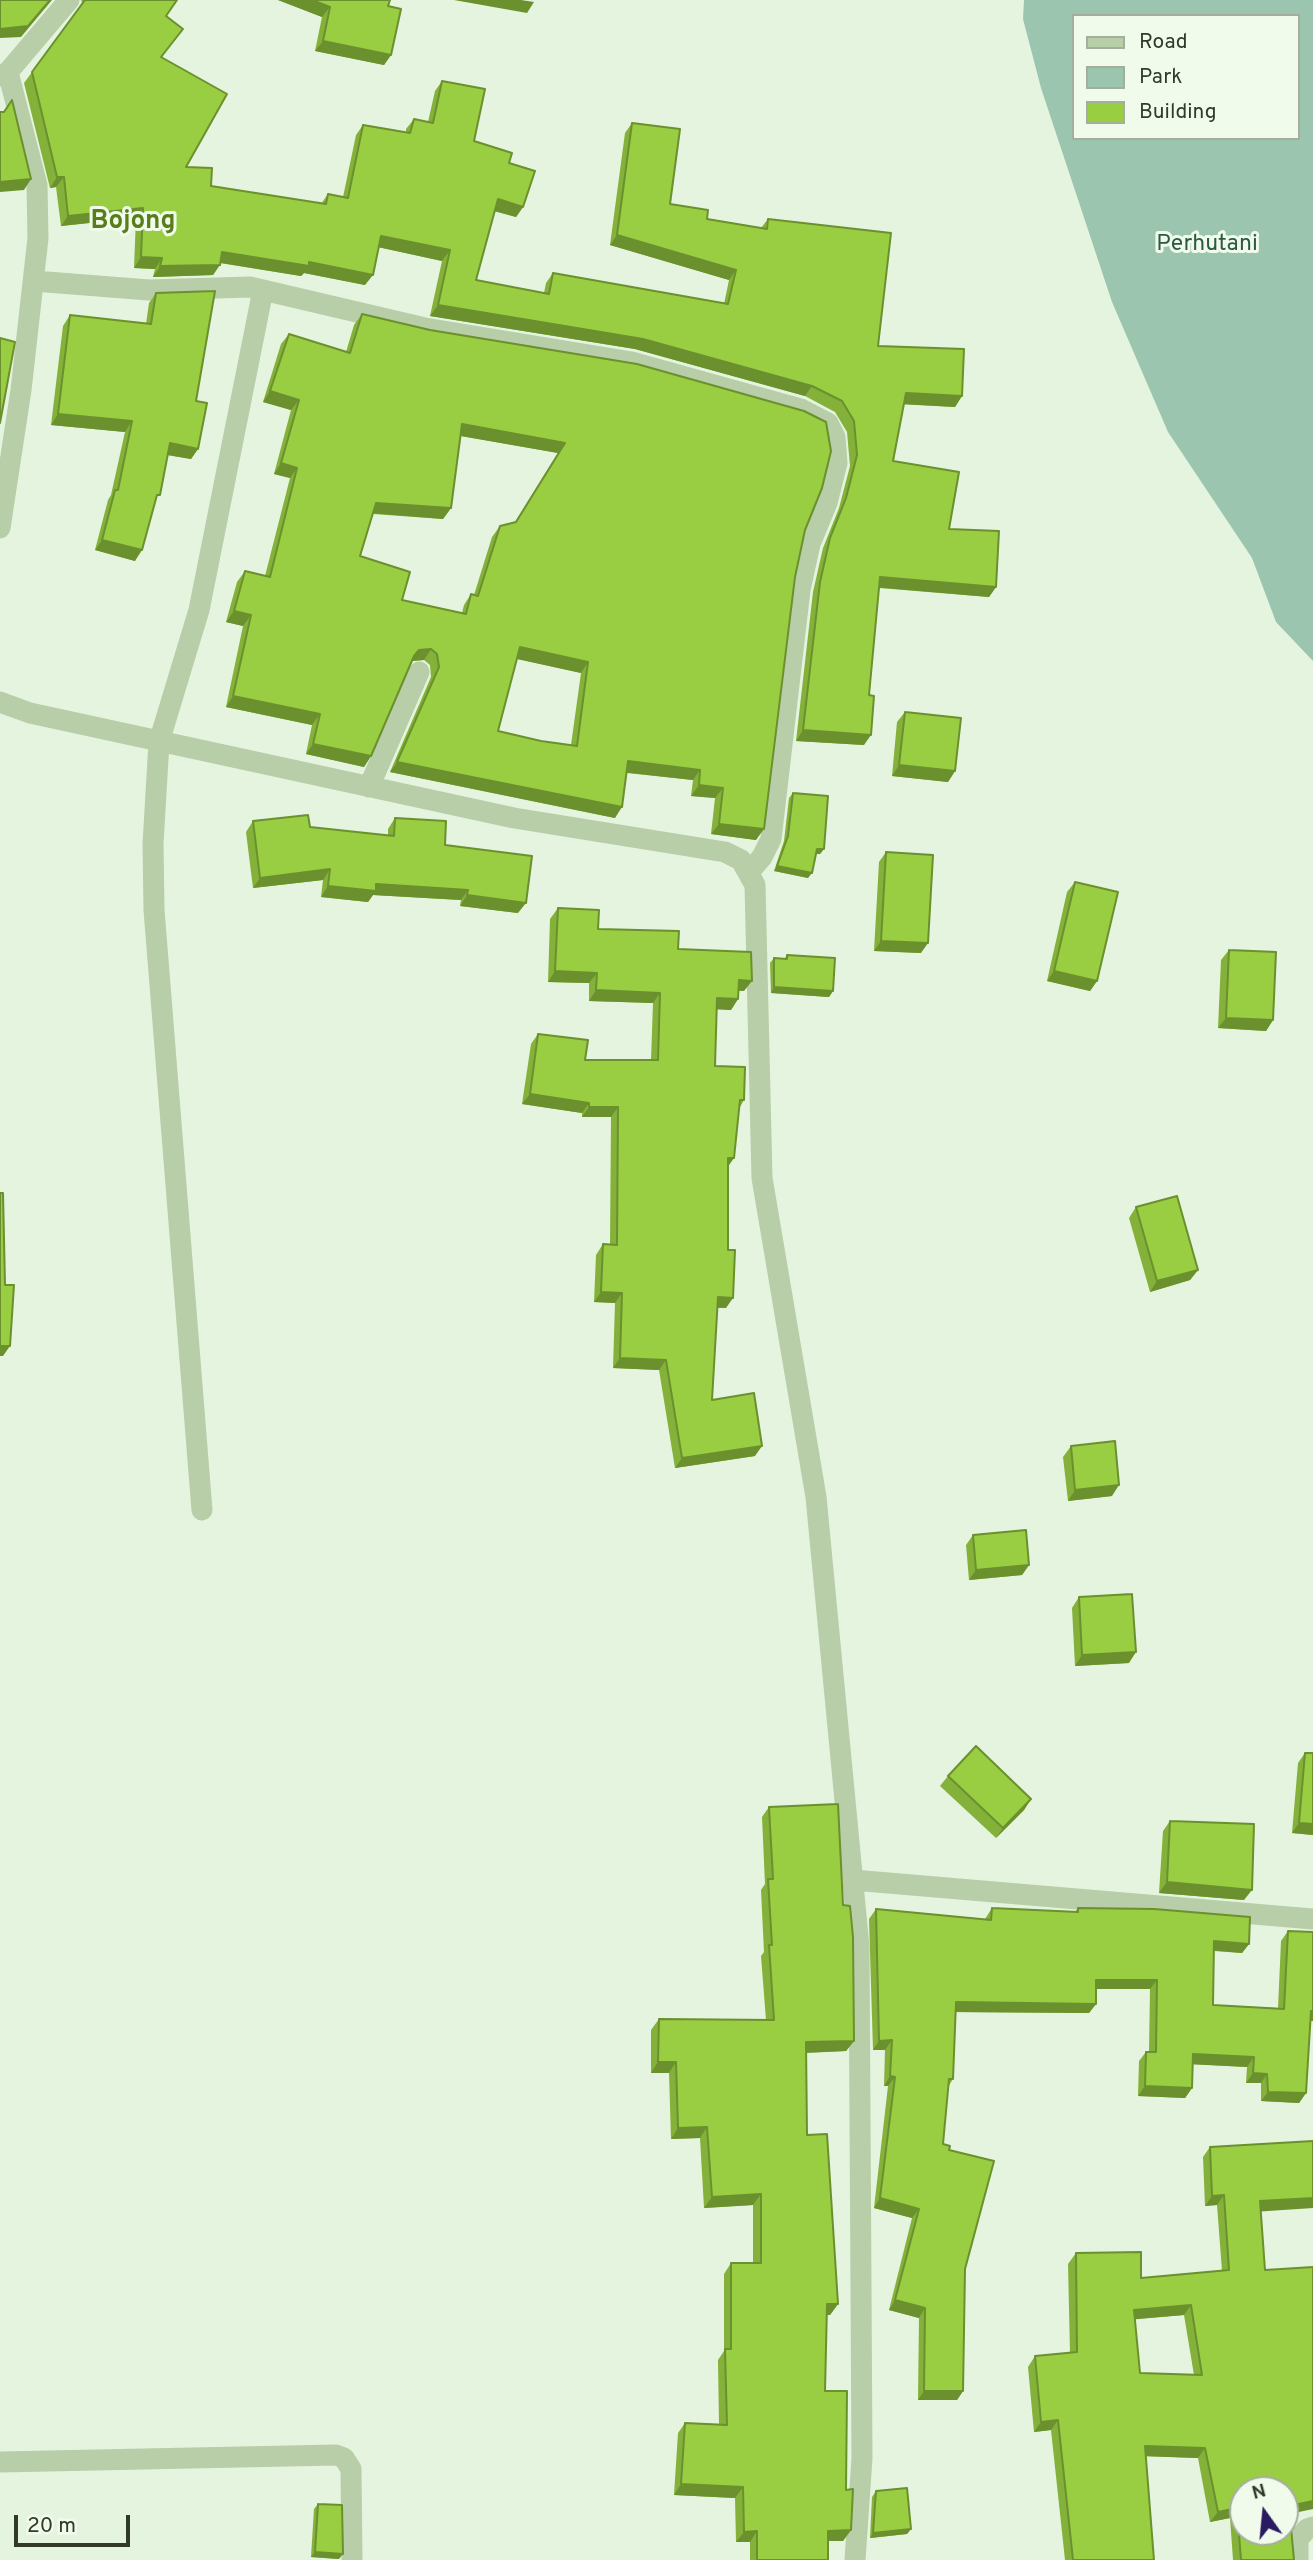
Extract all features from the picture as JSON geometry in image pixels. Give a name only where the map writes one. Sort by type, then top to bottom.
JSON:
[{"type":"street","points":[[0,528],[21,390],[38,239],[37,185],[4,74],[69,0]]},
{"type":"street","points":[[34,281],[149,290],[215,286],[263,290],[425,328],[632,362],[801,409],[828,423],[835,437],[837,463],[827,503],[810,544],[800,590],[771,839],[762,857],[749,872]]},
{"type":"street","points":[[202,1510],[154,910],[153,844],[159,742],[199,610],[263,290]]},
{"type":"street","points":[[369,787],[419,672]]},
{"type":"street","points":[[0,702],[30,713],[514,818],[725,852],[741,860],[755,885],[758,908],[762,1178],[816,1497],[859,1947],[862,2445],[855,2560]]},
{"type":"street","points":[[853,1880],[1313,1919]]},
{"type":"street","points":[[0,2462],[344,2458],[351,2469],[352,2560]]},
{"type":"street","points":[[1298,2560],[1298,2539],[1307,2529],[1313,2527]]},
{"type":"green space","name":"Perhutani","points":[[1024,0],[1313,0],[1313,661],[1276,622],[1252,558],[1168,432],[1112,302],[1041,88],[1023,19]]},
{"type":"building","points":[[0,0],[50,0],[28,26],[0,29]]},
{"type":"building","points":[[85,0],[177,0],[166,16],[183,29],[161,57],[227,94],[186,167],[212,168],[211,186],[326,204],[328,194],[348,198],[363,125],[410,133],[414,119],[433,123],[442,81],[485,89],[474,141],[512,153],[509,163],[535,171],[523,207],[498,199],[476,280],[549,294],[553,273],[728,304],[736,270],[617,235],[632,123],[680,129],[670,204],[708,210],[707,219],[767,229],[768,219],[891,233],[878,346],[964,349],[962,396],[906,393],[893,461],[959,472],[949,529],[999,531],[996,587],[880,577],[869,695],[874,696],[871,735],[803,730],[820,582],[830,538],[846,498],[857,455],[854,421],[842,401],[812,386],[643,339],[438,305],[450,250],[381,236],[373,275],[309,262],[309,266],[222,252],[220,265],[160,266],[162,258],[141,257],[143,208],[68,216],[64,177],[57,177],[32,72]]},
{"type":"building","points":[[312,0],[390,0],[388,6],[401,9],[391,55],[323,41],[330,7]]},
{"type":"building","points":[[12,100],[31,179],[0,182],[0,112],[4,112]]},
{"type":"building","points":[[215,291],[196,401],[207,403],[198,449],[170,443],[160,495],[157,495],[142,550],[102,540],[115,490],[118,490],[132,421],[58,414],[70,315],[151,324],[156,293]]},
{"type":"building","points":[[362,314],[430,330],[637,364],[804,411],[826,422],[831,451],[822,488],[805,530],[795,577],[764,829],[719,824],[723,788],[699,785],[700,770],[628,761],[622,807],[397,762],[439,667],[437,654],[431,649],[419,650],[414,656],[371,756],[313,744],[320,714],[233,696],[251,615],[234,611],[245,571],[270,577],[297,468],[281,463],[299,400],[270,391],[289,334],[350,353]],"holes":[[[462,424],[565,443],[516,522],[500,526],[478,596],[471,594],[466,614],[402,600],[410,572],[360,556],[376,503],[451,508]],[[520,647],[588,662],[577,746],[498,731]]]},
{"type":"building","points":[[0,338],[15,342],[0,423]]},
{"type":"building","points":[[905,712],[961,718],[955,771],[899,765]]},
{"type":"building","points":[[793,793],[828,796],[824,849],[817,849],[812,873],[777,866],[788,836]]},
{"type":"building","points":[[308,815],[310,827],[394,836],[395,818],[446,821],[445,845],[532,856],[526,903],[467,895],[468,890],[376,884],[376,891],[328,886],[330,869],[260,878],[253,821]]},
{"type":"building","points":[[886,852],[933,855],[928,943],[881,941]]},
{"type":"building","points":[[1075,882],[1118,892],[1097,981],[1054,971]]},
{"type":"building","points":[[558,908],[599,910],[598,929],[679,931],[678,949],[751,952],[752,981],[739,980],[738,999],[717,998],[715,1066],[745,1067],[744,1100],[740,1100],[734,1158],[728,1158],[728,1250],[735,1250],[733,1298],[718,1297],[712,1400],[754,1393],[762,1446],[682,1458],[666,1360],[620,1358],[622,1293],[601,1292],[603,1244],[617,1245],[618,1107],[589,1107],[589,1103],[530,1094],[538,1034],[588,1040],[585,1060],[658,1060],[660,993],[596,990],[597,973],[555,971]]},
{"type":"building","points":[[1229,950],[1276,952],[1273,1020],[1226,1018]]},
{"type":"building","points":[[787,955],[835,958],[833,991],[774,987],[774,958],[787,959]]},
{"type":"building","points":[[0,1193],[3,1193],[5,1285],[14,1285],[10,1346],[0,1346]]},
{"type":"building","points":[[1177,1196],[1198,1270],[1157,1281],[1136,1207]]},
{"type":"building","points":[[1115,1441],[1119,1485],[1075,1490],[1071,1446]]},
{"type":"building","points":[[1026,1530],[1029,1565],[976,1570],[973,1535]]},
{"type":"building","points":[[1132,1594],[1136,1652],[1082,1655],[1079,1597]]},
{"type":"building","points":[[976,1746],[1031,1799],[1003,1828],[948,1776]]},
{"type":"building","points":[[1305,1753],[1313,1753],[1313,1824],[1299,1823]]},
{"type":"building","points":[[838,1804],[843,1905],[850,1906],[853,1937],[854,2041],[806,2042],[807,2135],[827,2134],[838,2304],[827,2304],[825,2391],[847,2391],[846,2490],[853,2489],[851,2530],[828,2531],[828,2560],[757,2560],[757,2531],[744,2532],[743,2487],[681,2484],[685,2423],[727,2425],[725,2349],[731,2349],[731,2263],[761,2263],[761,2194],[712,2197],[707,2127],[678,2128],[676,2062],[658,2062],[659,2019],[774,2020],[769,1945],[772,1945],[768,1879],[773,1879],[769,1807]]},
{"type":"building","points":[[1170,1821],[1254,1824],[1252,1890],[1167,1882]]},
{"type":"building","points":[[992,1908],[1078,1912],[1078,1908],[1154,1909],[1250,1917],[1249,1944],[1214,1941],[1213,2005],[1284,2009],[1288,1931],[1313,1932],[1313,2011],[1306,2093],[1268,2092],[1267,2074],[1253,2073],[1254,2057],[1193,2054],[1192,2088],[1145,2086],[1146,2052],[1156,2052],[1157,1980],[1096,1980],[1096,2004],[956,2002],[953,2079],[949,2079],[943,2144],[950,2146],[949,2150],[994,2161],[965,2269],[963,2391],[924,2391],[925,2308],[895,2300],[919,2209],[880,2198],[895,2077],[890,2076],[892,2040],[879,2041],[876,1909],[991,1920]]},
{"type":"building","points":[[1313,2141],[1313,2198],[1260,2201],[1265,2270],[1313,2267],[1313,2501],[1299,2504],[1299,2476],[1229,2476],[1229,2510],[1218,2512],[1205,2448],[1145,2446],[1154,2560],[1073,2560],[1058,2420],[1041,2422],[1035,2356],[1077,2352],[1076,2253],[1141,2252],[1141,2278],[1229,2270],[1224,2195],[1212,2196],[1210,2147]],"holes":[[[1191,2305],[1202,2375],[1140,2373],[1134,2310]]]},
{"type":"building","points":[[907,2488],[911,2529],[873,2533],[876,2491]]},
{"type":"building","points":[[318,2504],[342,2505],[343,2554],[315,2552]]},
{"type":"building","points":[[1240,2546],[1293,2546],[1294,2560],[1241,2560]]},
{"type":"district","name":"Bojong","points":[[133,223]]}]
